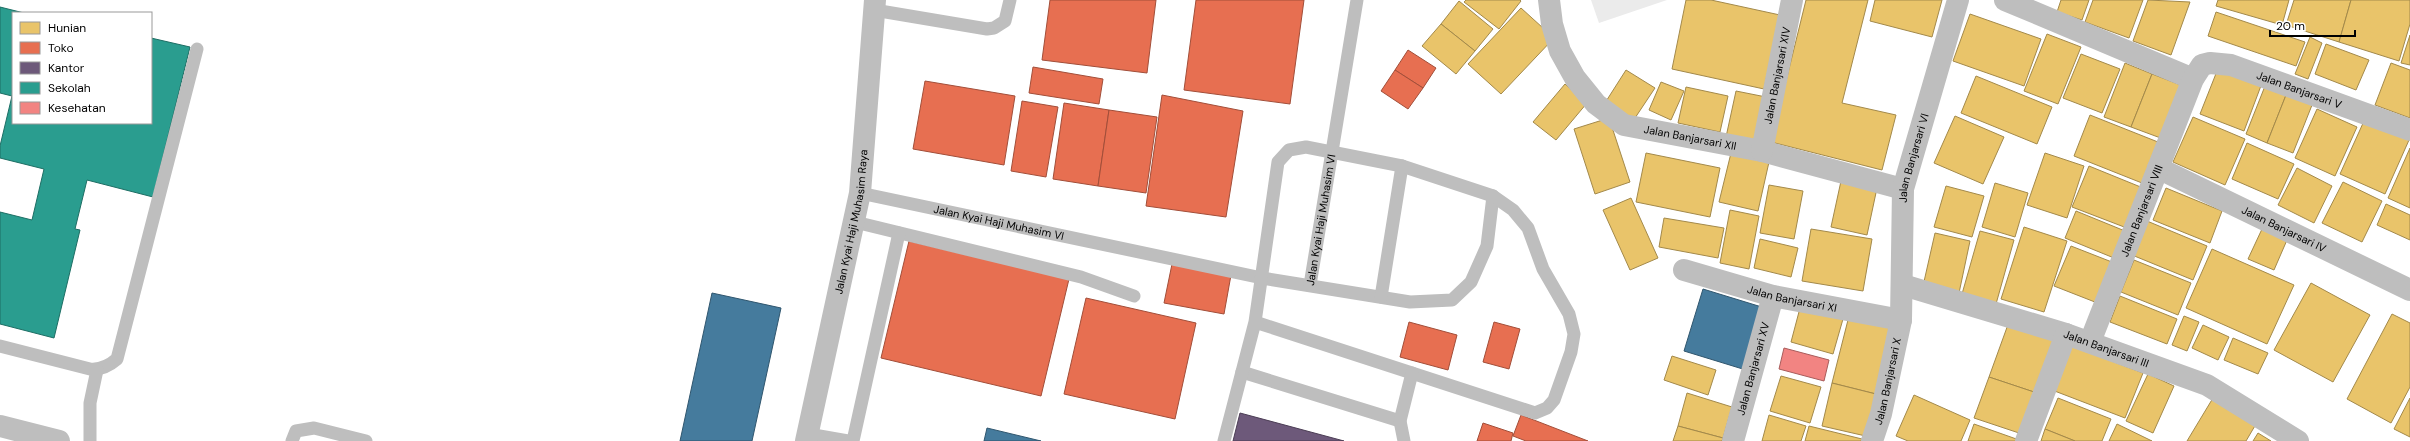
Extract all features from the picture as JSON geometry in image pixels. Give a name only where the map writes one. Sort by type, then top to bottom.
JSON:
[{"type":"main road","name":"Jalan Banjarsari XII","points":[[1549,0],[1552,24],[1560,52],[1575,78],[1596,104],[1624,125],[1762,151],[1902,189]]},
{"type":"main road","name":"Jalan Banjarsari XIV","points":[[1762,151],[1792,0]]},
{"type":"main road","name":"Jalan Banjarsari VI","points":[[1902,320],[1902,189],[1958,0]]},
{"type":"main road","points":[[2005,0],[2193,79]]},
{"type":"main road","name":"Jalan Kyai Haji Muhasim Raya","points":[[807,437],[855,222],[860,193],[874,5]]},
{"type":"main road","name":"Jalan Banjarsari V","points":[[2193,79],[2202,65],[2210,63],[2231,65],[2410,130]]},
{"type":"main road","name":"Jalan Banjarsari VIII","points":[[2090,342],[2193,79]]},
{"type":"main road","name":"Jalan Banjarsari IV","points":[[2158,168],[2410,290]]},
{"type":"main road","name":"Jalan Banjarsari XI","points":[[1684,270],[1773,296],[1902,320]]},
{"type":"main road","name":"Jalan Banjarsari III","points":[[1903,285],[2066,334],[2208,385],[2298,441]]},
{"type":"main road","name":"Jalan Banjarsari XV","points":[[1733,441],[1773,296]]},
{"type":"main road","name":"Jalan Banjarsari X","points":[[1872,441],[1881,414],[1902,320]]},
{"type":"main road","points":[[2026,441],[2066,334]]},
{"type":"main road","points":[[0,426],[59,441]]},
{"type":"lane","points":[[874,5],[987,29],[994,28],[1005,21],[1010,0]]},
{"type":"lane","points":[[1224,441],[1255,322],[1278,162],[1289,150],[1306,147],[1331,152],[1357,0]]},
{"type":"lane","points":[[0,346],[76,367],[97,370],[109,366],[117,358],[197,49]]},
{"type":"lane","name":"Jalan Kyai Haji Muhasim VI","points":[[860,193],[1262,278],[1310,285],[1331,152],[1402,166],[1493,196]]},
{"type":"lane","points":[[1381,297],[1402,166]]},
{"type":"lane","points":[[1255,322],[1535,413],[1547,408],[1554,400],[1571,352],[1574,334],[1569,314],[1543,269],[1528,228],[1513,210],[1493,196],[1487,246],[1471,282],[1452,300],[1410,302],[1310,285]]},
{"type":"lane","points":[[855,222],[1081,277],[1134,296]]},
{"type":"lane","points":[[853,441],[898,233]]},
{"type":"lane","points":[[90,441],[90,403],[97,370]]},
{"type":"lane","points":[[1242,372],[1400,421]]},
{"type":"lane","points":[[1404,441],[1400,421],[1412,374]]},
{"type":"lane","points":[[292,441],[296,431],[314,428],[366,441]]},
{"type":"lane","points":[[807,437],[848,441]]},
{"type":"shaded area","points":[[1591,0],[1667,0],[1599,23]]},
{"type":"building: Hunian","points":[[1466,0],[1521,1],[1499,29],[1464,2]]},
{"type":"building: Hunian","points":[[1686,0],[1711,0],[1780,15],[1764,89],[1672,69]]},
{"type":"building: Hunian","points":[[1806,0],[1868,0],[1842,103],[1896,115],[1882,170],[1771,142]]},
{"type":"building: Hunian","points":[[1875,0],[1942,0],[1932,37],[1870,21]]},
{"type":"building: Hunian","points":[[2061,0],[2089,0],[2082,20],[2057,12]]},
{"type":"building: Hunian","points":[[2093,0],[2143,0],[2129,38],[2085,22]]},
{"type":"building: Hunian","points":[[2148,0],[2190,2],[2171,55],[2133,41]]},
{"type":"building: Hunian","points":[[2218,0],[2289,0],[2282,25],[2216,6]]},
{"type":"building: Hunian","points":[[2294,0],[2351,0],[2339,42],[2286,25]]},
{"type":"building: Hunian","points":[[2351,0],[2410,0],[2410,24],[2399,61],[2339,42]]},
{"type":"building: Hunian","points":[[1459,1],[1493,29],[1475,51],[1441,24]]},
{"type":"building: Hunian","points":[[1521,8],[1554,38],[1501,94],[1468,64]]},
{"type":"building: Hunian","points":[[2216,12],[2305,42],[2296,66],[2208,36]]},
{"type":"building: Hunian","points":[[1970,14],[2041,39],[2024,86],[1953,61]]},
{"type":"building: Hunian","points":[[1441,24],[1475,51],[1456,74],[1422,46]]},
{"type":"building: Hunian","points":[[2047,34],[2081,47],[2058,104],[2024,91]]},
{"type":"building: Hunian","points":[[2410,35],[2410,65],[2401,63]]},
{"type":"building: Hunian","points":[[2310,37],[2322,43],[2308,79],[2295,74]]},
{"type":"building: Hunian","points":[[2326,44],[2369,60],[2356,90],[2315,74]]},
{"type":"building: Hunian","points":[[2081,54],[2120,69],[2102,113],[2063,98]]},
{"type":"building: Hunian","points":[[2125,63],[2152,74],[2131,127],[2104,117]]},
{"type":"building: Hunian","points":[[2391,63],[2410,70],[2410,118],[2375,105]]},
{"type":"building: Hunian","points":[[2219,66],[2262,83],[2244,131],[2200,114]]},
{"type":"building: Hunian","points":[[1626,70],[1655,88],[1631,124],[1603,106]]},
{"type":"building: Hunian","points":[[2152,74],[2186,87],[2166,140],[2131,127]]},
{"type":"building: Hunian","points":[[1976,76],[2052,107],[2037,144],[1961,113]]},
{"type":"building: Hunian","points":[[2267,81],[2288,90],[2267,143],[2246,134]]},
{"type":"building: Hunian","points":[[1661,82],[1684,91],[1671,120],[1649,110]]},
{"type":"building: Hunian","points":[[1565,84],[1587,103],[1556,140],[1533,122]]},
{"type":"building: Hunian","points":[[1686,87],[1728,96],[1720,132],[1678,123]]},
{"type":"building: Hunian","points":[[2288,90],[2314,100],[2293,153],[2267,143]]},
{"type":"building: Hunian","points":[[1736,91],[1766,97],[1756,143],[1726,137]]},
{"type":"building: Hunian","points":[[2317,109],[2357,127],[2335,176],[2295,158]]},
{"type":"building: Hunian","points":[[2090,115],[2163,144],[2147,185],[2074,156]]},
{"type":"building: Hunian","points":[[1955,116],[2004,137],[1983,184],[1934,163]]},
{"type":"building: Hunian","points":[[2193,117],[2245,139],[2225,185],[2173,162]]},
{"type":"building: Hunian","points":[[1609,118],[1630,182],[1595,194],[1574,129]]},
{"type":"building: Hunian","points":[[2364,121],[2409,140],[2385,194],[2340,174]]},
{"type":"building: Hunian","points":[[2247,143],[2294,164],[2278,199],[2232,179]]},
{"type":"building: Hunian","points":[[2410,148],[2410,208],[2388,198]]},
{"type":"building: Hunian","points":[[1646,153],[1720,168],[1710,217],[1636,202]]},
{"type":"building: Hunian","points":[[1731,153],[1769,162],[1758,211],[1719,202]]},
{"type":"building: Hunian","points":[[2045,153],[2084,166],[2067,218],[2027,205]]},
{"type":"building: Hunian","points":[[2089,166],[2148,190],[2132,230],[2072,207]]},
{"type":"building: Hunian","points":[[2297,168],[2332,186],[2314,223],[2278,205]]},
{"type":"building: Hunian","points":[[1841,181],[1877,188],[1867,235],[1831,227]]},
{"type":"building: Hunian","points":[[2343,182],[2382,201],[2362,242],[2322,223]]},
{"type":"building: Hunian","points":[[1995,183],[2028,193],[2015,237],[1982,227]]},
{"type":"building: Hunian","points":[[1769,185],[1803,191],[1794,239],[1760,233]]},
{"type":"building: Hunian","points":[[1946,186],[1984,196],[1972,237],[1934,227]]},
{"type":"building: Hunian","points":[[2166,188],[2222,211],[2210,243],[2153,220]]},
{"type":"building: Hunian","points":[[1631,198],[1658,258],[1630,270],[1603,210]]},
{"type":"building: Hunian","points":[[2386,204],[2410,215],[2410,240],[2377,225]]},
{"type":"building: Hunian","points":[[1730,210],[1759,216],[1749,269],[1720,263]]},
{"type":"building: Hunian","points":[[2076,211],[2125,231],[2114,258],[2065,238]]},
{"type":"building: Hunian","points":[[1664,218],[1724,228],[1718,258],[1659,247]]},
{"type":"building: Hunian","points":[[2147,221],[2207,246],[2193,280],[2132,255]]},
{"type":"building: Hunian","points":[[2024,227],[2067,241],[2044,312],[2001,299]]},
{"type":"building: Hunian","points":[[1811,229],[1872,239],[1863,291],[1802,281]]},
{"type":"building: Hunian","points":[[2262,229],[2287,240],[2274,270],[2248,259]]},
{"type":"building: Hunian","points":[[1980,231],[2014,240],[1996,304],[1962,294]]},
{"type":"building: Hunian","points":[[1935,233],[1970,241],[1959,293],[1923,286]]},
{"type":"building: Hunian","points":[[1760,239],[1798,248],[1791,277],[1754,268]]},
{"type":"building: Hunian","points":[[2071,246],[2117,264],[2100,304],[2054,286]]},
{"type":"building: Hunian","points":[[2212,249],[2294,285],[2267,344],[2186,308]]},
{"type":"building: Hunian","points":[[2134,260],[2191,283],[2178,315],[2121,292]]},
{"type":"building: Hunian","points":[[2311,283],[2370,315],[2333,382],[2274,350]]},
{"type":"building: Hunian","points":[[2120,296],[2177,319],[2167,344],[2110,322]]},
{"type":"building: Hunian","points":[[1800,308],[1843,319],[1833,354],[1791,342]]},
{"type":"building: Hunian","points":[[2392,314],[2410,323],[2410,387],[2391,423],[2347,399]]},
{"type":"building: Hunian","points":[[1849,316],[1897,327],[1880,395],[1832,383]]},
{"type":"building: Hunian","points":[[2184,316],[2199,322],[2187,351],[2172,345]]},
{"type":"building: Hunian","points":[[2010,319],[2057,335],[2037,393],[1989,377]]},
{"type":"building: Hunian","points":[[2203,325],[2229,337],[2218,360],[2192,348]]},
{"type":"building: Hunian","points":[[2233,338],[2268,353],[2258,374],[2224,360]]},
{"type":"building: Hunian","points":[[2070,345],[2143,373],[2125,418],[2052,390]]},
{"type":"building: Hunian","points":[[1672,356],[1716,370],[1708,395],[1664,380]]},
{"type":"building: Hunian","points":[[2148,374],[2174,386],[2153,433],[2126,421]]},
{"type":"building: Hunian","points":[[1781,376],[1821,387],[1810,423],[1770,411]]},
{"type":"building: Hunian","points":[[1989,377],[2037,393],[2022,434],[1974,418]]},
{"type":"building: Hunian","points":[[1832,383],[1880,395],[1870,437],[1822,426]]},
{"type":"building: Hunian","points":[[1687,393],[1732,407],[1723,438],[1678,426]]},
{"type":"building: Hunian","points":[[2216,393],[2259,419],[2246,441],[2187,441]]},
{"type":"building: Hunian","points":[[1914,395],[1970,420],[1961,441],[1908,441],[1896,436]]},
{"type":"building: Hunian","points":[[2058,398],[2111,419],[2102,441],[2075,441],[2045,429]]},
{"type":"building: Hunian","points":[[2410,398],[2410,437],[2394,429]]},
{"type":"building: Hunian","points":[[1769,415],[1806,426],[1801,441],[1762,441]]},
{"type":"building: Hunian","points":[[1974,424],[2022,441],[1968,441]]},
{"type":"building: Hunian","points":[[2117,424],[2152,441],[2109,441]]},
{"type":"building: Hunian","points":[[1678,426],[1723,438],[1722,441],[1673,441]]},
{"type":"building: Hunian","points":[[1809,426],[1862,439],[1861,441],[1805,441]]},
{"type":"building: Hunian","points":[[2045,429],[2075,441],[2041,441]]},
{"type":"building: Hunian","points":[[2258,433],[2271,441],[2253,441]]},
{"type":"building: Toko","points":[[1050,0],[1156,0],[1147,73],[1042,60]]},
{"type":"building: Toko","points":[[1196,0],[1304,0],[1290,104],[1184,90]]},
{"type":"building: Toko","points":[[1408,50],[1436,68],[1423,88],[1395,70]]},
{"type":"building: Toko","points":[[1033,67],[1103,79],[1099,104],[1029,93]]},
{"type":"building: Toko","points":[[1395,70],[1423,88],[1408,109],[1381,91]]},
{"type":"building: Toko","points":[[925,81],[1015,96],[1004,165],[913,149]]},
{"type":"building: Toko","points":[[1162,95],[1243,111],[1226,217],[1146,206]]},
{"type":"building: Toko","points":[[1022,101],[1058,107],[1046,177],[1011,171]]},
{"type":"building: Toko","points":[[1064,103],[1109,110],[1098,186],[1053,179]]},
{"type":"building: Toko","points":[[1109,110],[1157,117],[1146,193],[1098,186]]},
{"type":"building: Toko","points":[[909,241],[1069,279],[1041,396],[881,358]]},
{"type":"building: Toko","points":[[1172,264],[1231,275],[1224,314],[1164,303]]},
{"type":"building: Toko","points":[[1086,298],[1196,323],[1175,419],[1064,394]]},
{"type":"building: Toko","points":[[1409,322],[1457,335],[1448,370],[1400,357]]},
{"type":"building: Toko","points":[[1494,322],[1520,329],[1509,369],[1483,362]]},
{"type":"building: Toko","points":[[1521,415],[1588,441],[1526,441],[1513,436]]},
{"type":"building: Toko","points":[[1483,423],[1513,433],[1511,441],[1477,441]]},
{"type":"building: Kantor","points":[[1240,413],[1344,441],[1233,441]]},
{"type":"building: Sekolah","points":[[0,7],[20,12],[12,12],[12,96],[0,93]]},
{"type":"building: Sekolah","points":[[152,38],[190,47],[153,197],[87,180],[75,229],[80,230],[54,338],[0,324],[0,212],[32,220],[44,169],[0,158],[0,146],[12,96],[12,124],[152,124]]},
{"type":"building: Kesehatan","points":[[1784,348],[1829,360],[1824,381],[1779,369]]},
{"type":"building: Publik","points":[[1703,289],[1765,308],[1746,370],[1684,351]]},
{"type":"building: Publik","points":[[712,293],[781,308],[752,441],[680,441]]},
{"type":"building: Publik","points":[[987,428],[1041,441],[984,441]]}]
